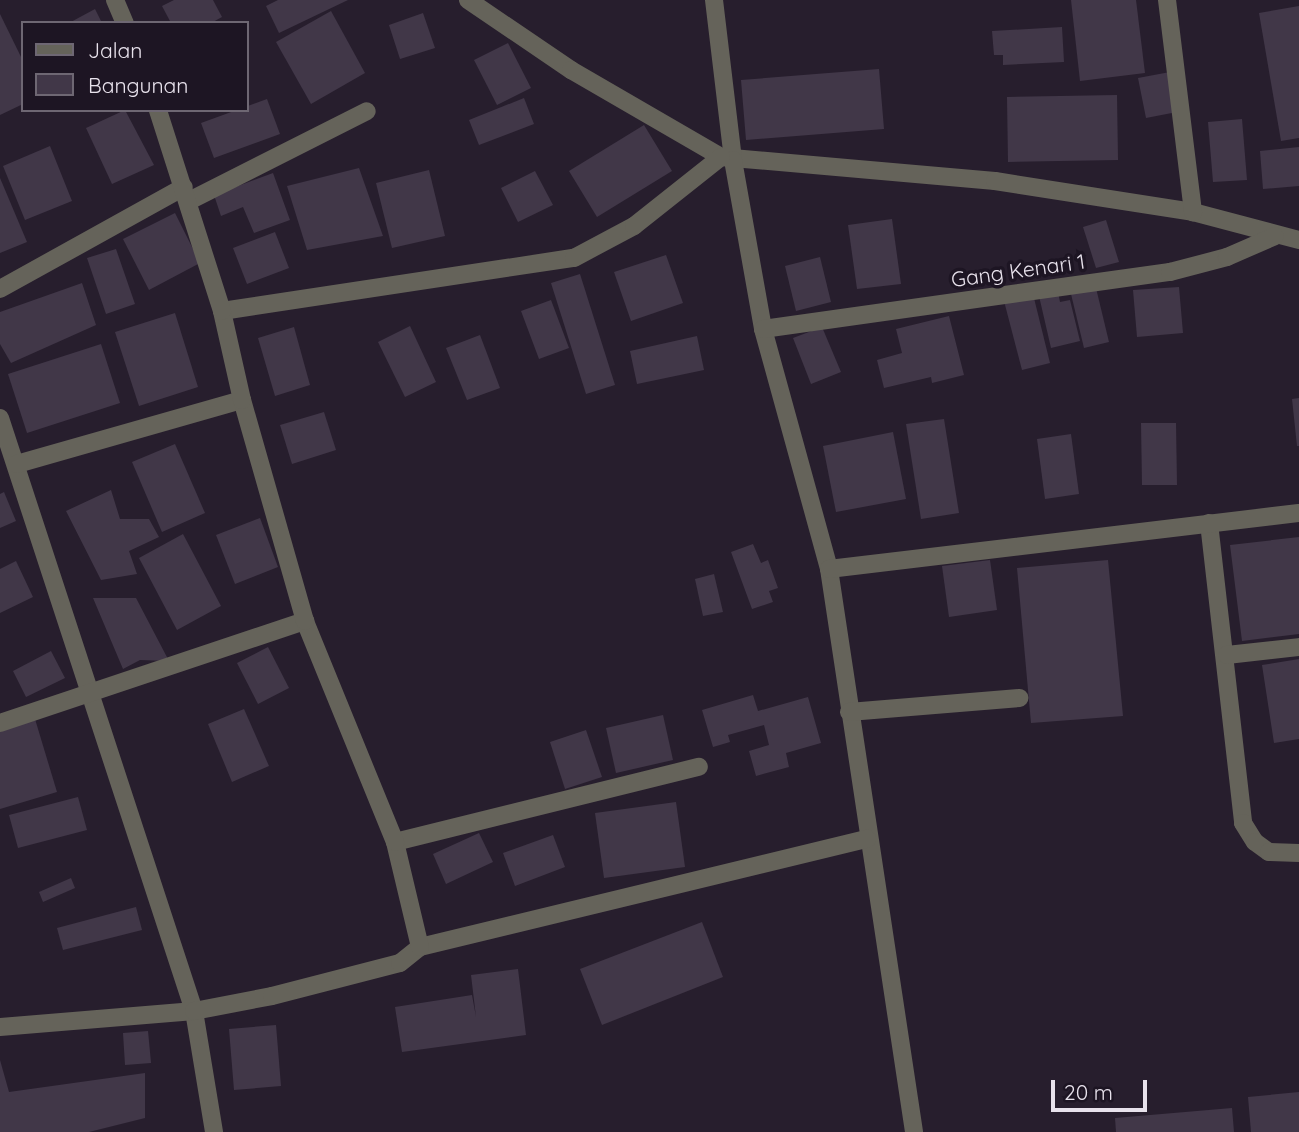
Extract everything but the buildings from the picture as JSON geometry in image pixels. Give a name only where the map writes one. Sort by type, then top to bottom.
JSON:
[{"type":"street","points":[[115,0],[124,21]]},
{"type":"street","points":[[468,0],[571,71],[727,159],[995,181],[1193,212],[1275,236],[1299,240]]},
{"type":"street","points":[[714,0],[727,159],[763,329],[829,569],[867,839],[914,1132]]},
{"type":"street","points":[[1167,0],[1193,212]]},
{"type":"street","points":[[0,289],[186,194],[367,111]]},
{"type":"street","points":[[159,112],[222,311],[242,400],[304,621],[395,842],[420,947]]},
{"type":"street","points":[[222,311],[574,258],[634,226],[727,159]]},
{"type":"street","name":"Gang Kenari 1","points":[[763,329],[1170,272],[1227,257],[1275,236]]},
{"type":"street","points":[[18,464],[242,400]]},
{"type":"street","points":[[0,418],[18,464],[93,692],[194,1011],[214,1132]]},
{"type":"street","points":[[829,569],[1299,513]]},
{"type":"street","points":[[1209,523],[1227,655],[1243,823],[1255,842],[1269,852],[1299,853]]},
{"type":"street","points":[[0,723],[304,621]]},
{"type":"street","points":[[1227,655],[1299,647]]},
{"type":"street","points":[[849,712],[1019,698]]},
{"type":"street","points":[[395,842],[699,767]]},
{"type":"street","points":[[0,1027],[194,1011],[401,963],[420,947],[867,839]]}]
